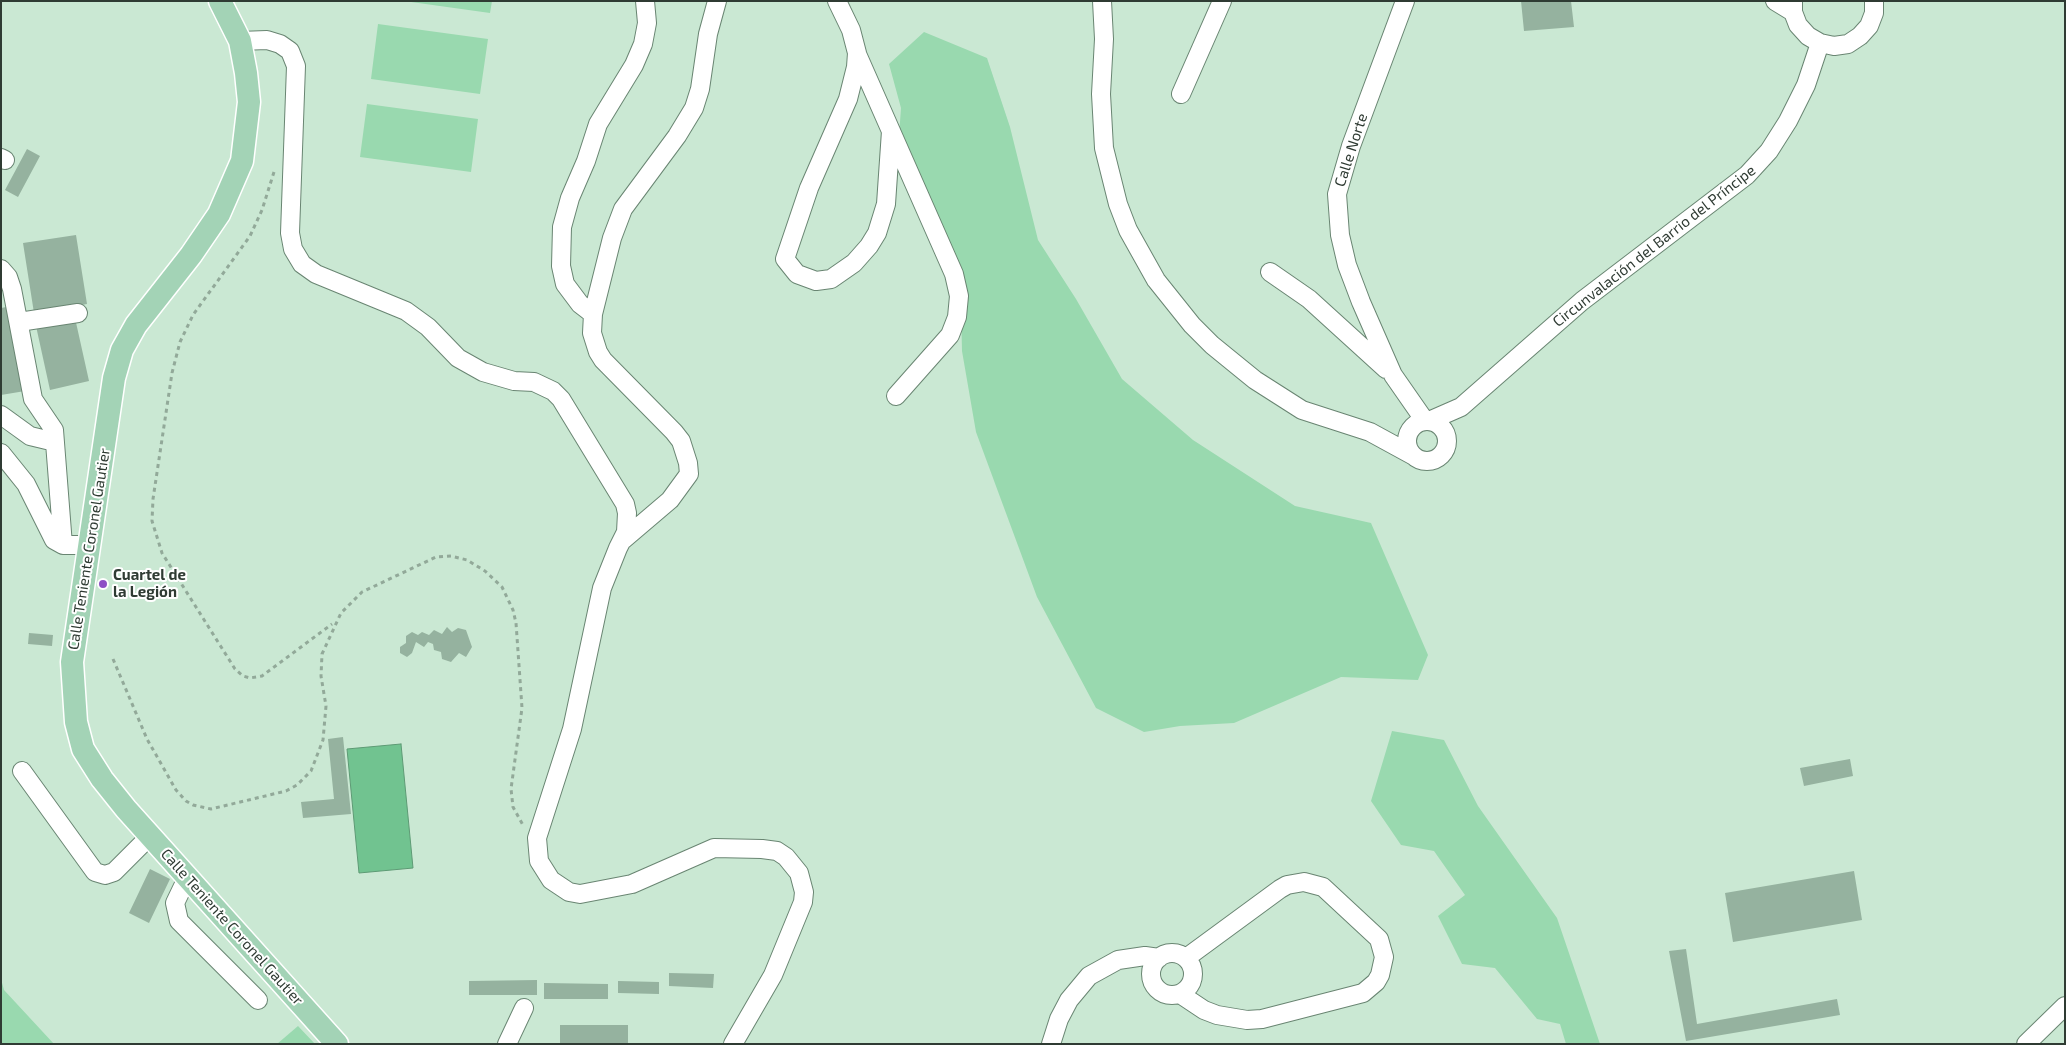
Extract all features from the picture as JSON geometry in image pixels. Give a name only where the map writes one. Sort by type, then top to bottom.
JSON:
[{"type":"main road","name":"Calle Teniente Coronel Gautier","points":[[220,1],[240,41],[246,73],[249,102],[242,161],[219,214],[192,255],[136,325],[122,350],[114,378],[103,454],[93,504],[90,545],[72,662],[76,722],[83,748],[102,779],[150,837],[337,1044]]},
{"type":"street","points":[[593,314],[580,304],[566,284],[561,266],[562,226],[570,198],[586,161],[598,124],[634,65],[643,44],[647,23],[645,1]]},
{"type":"street","points":[[623,540],[670,500],[688,474],[688,463],[684,446],[674,432],[603,360],[594,342],[593,314],[612,238],[623,209],[677,136],[694,108],[700,89],[710,27],[717,1]]},
{"type":"street","points":[[837,1],[851,30],[857,53],[954,274],[959,296],[957,317],[950,334],[896,396]]},
{"type":"street","points":[[1102,1],[1104,39],[1101,94],[1104,148],[1118,204],[1141,256],[1167,295],[1192,325],[1248,375],[1302,410],[1370,432],[1414,456],[1427,461],[1440,456],[1447,446],[1447,437],[1444,429],[1437,423],[1423,423],[1408,433],[1409,449],[1414,456]]},
{"type":"street","points":[[1181,94],[1222,1]]},
{"type":"street","name":"Calle Norte","points":[[1393,375],[1347,265],[1340,234],[1337,194],[1392,30],[1405,1]]},
{"type":"street","points":[[1775,1],[1793,6],[1798,25],[1808,36],[1820,43],[1841,45],[1860,36],[1869,26],[1874,13],[1874,1]]},
{"type":"street","points":[[240,41],[267,40],[280,44],[290,52],[296,66],[290,233],[293,249],[302,264],[316,274],[406,311],[428,327],[458,358],[483,372],[514,381],[534,382],[553,391],[561,399],[625,504],[628,523],[623,540],[602,588],[572,729],[538,838],[537,850],[544,871],[560,887],[580,894],[632,884],[714,848],[748,847],[777,851],[793,864],[802,883],[803,902],[773,975],[734,1044]]},
{"type":"street","name":"Circunvalación del Barrio del Príncipe","points":[[1370,432],[1423,423],[1451,413],[1470,400],[1582,301],[1735,185],[1757,164],[1779,136],[1799,101],[1820,43]]},
{"type":"street","points":[[857,53],[848,99],[810,188],[786,259],[797,274],[809,280],[831,279],[854,263],[869,246],[877,233],[886,204],[891,131]]},
{"type":"street","points":[[1,269],[8,277],[12,289],[33,399],[51,423],[55,442],[63,544]]},
{"type":"street","points":[[1270,272],[1309,299],[1393,375],[1423,423]]},
{"type":"street","points":[[19,322],[78,313]]},
{"type":"street","name":"Circunvalación del Barrio del Príncipe","points":[[1447,437],[1470,400]]},
{"type":"street","points":[[1,415],[30,436],[55,442]]},
{"type":"street","points":[[1,453],[26,484],[52,537],[63,544],[90,545]]},
{"type":"street","points":[[22,771],[95,872],[105,875],[114,872],[150,837]]},
{"type":"street","points":[[187,878],[175,903],[179,921],[258,1000]]},
{"type":"street","points":[[1159,958],[1152,970],[1154,985],[1165,994],[1180,994],[1204,1010],[1217,1015],[1247,1020],[1262,1019],[1363,993],[1376,982],[1384,956],[1378,939],[1330,894],[1317,884],[1304,882],[1287,885],[1280,889],[1186,958]]},
{"type":"street","points":[[1050,1044],[1059,1019],[1069,1000],[1089,976],[1118,960],[1145,956],[1159,958],[1172,953],[1186,958],[1191,963],[1194,978],[1186,990],[1180,994]]},
{"type":"street","points":[[2026,1044],[2065,1006]]},
{"type":"street","points":[[507,1044],[524,1008]]},
{"type":"path","points":[[274,170],[262,210],[250,236],[193,315],[180,342],[170,382],[153,499],[152,521],[162,553],[235,669],[243,676],[250,678],[262,676],[334,623]]},
{"type":"path","points":[[113,659],[143,730],[176,790],[193,806],[211,809],[286,791],[297,785],[311,771],[323,740],[326,724],[321,664],[325,644],[334,623],[345,607],[362,592],[436,557],[451,556],[467,560],[494,578],[508,598],[516,623],[522,708],[511,798],[518,817],[538,838]]},
{"type":"shaded area","points":[[404,1],[492,1],[490,13]]},
{"type":"shaded area","points":[[378,24],[488,39],[480,94],[371,79]]},
{"type":"shaded area","points":[[924,32],[987,58],[1010,127],[1038,240],[1076,299],[1122,379],[1193,440],[1295,506],[1371,523],[1428,655],[1418,680],[1341,677],[1234,723],[1180,726],[1144,732],[1096,708],[1037,597],[976,432],[962,351],[961,308],[899,136],[901,108],[889,64]]},
{"type":"shaded area","points":[[367,104],[478,119],[471,172],[360,157]]},
{"type":"shaded area","points":[[1392,731],[1444,740],[1478,806],[1557,918],[1600,1044],[1566,1044],[1560,1024],[1537,1019],[1495,968],[1462,964],[1438,916],[1465,895],[1434,851],[1401,845],[1371,801]]},
{"type":"shaded area","points":[[401,744],[413,868],[359,873],[347,749]]},
{"type":"shaded area","points":[[1,979],[4,990],[54,1044],[1,1044]]},
{"type":"shaded area","points":[[298,1026],[315,1044],[277,1044]]},
{"type":"building","points":[[1521,1],[1571,1],[1574,27],[1524,31]]},
{"type":"building","points":[[27,149],[40,156],[18,197],[5,190]]},
{"type":"building","points":[[76,235],[87,304],[34,313],[23,243]]},
{"type":"building","points":[[12,306],[25,391],[1,395],[1,308]]},
{"type":"building","points":[[75,318],[89,381],[50,390],[36,326]]},
{"type":"building","points":[[447,627],[452,632],[458,628],[466,630],[472,647],[466,657],[459,653],[451,662],[442,659],[441,652],[434,650],[433,644],[428,642],[424,647],[416,642],[412,653],[407,657],[400,653],[400,647],[406,643],[406,636],[412,632],[418,635],[422,632],[429,635],[434,630],[442,634]]},
{"type":"building","points":[[29,633],[53,635],[52,646],[28,644]]},
{"type":"building","points":[[343,737],[351,814],[303,818],[301,802],[334,799],[328,739]]},
{"type":"building","points":[[1850,759],[1853,776],[1804,786],[1800,768]]},
{"type":"building","points":[[150,869],[170,879],[149,923],[129,913]]},
{"type":"building","points":[[1854,871],[1862,920],[1733,942],[1725,893]]},
{"type":"building","points":[[1686,949],[1697,1024],[1837,999],[1840,1015],[1686,1041],[1669,951]]},
{"type":"building","points":[[669,973],[714,974],[713,988],[669,986]]},
{"type":"building","points":[[537,980],[537,995],[469,995],[469,981]]},
{"type":"building","points":[[618,981],[659,982],[659,994],[618,993]]},
{"type":"building","points":[[544,983],[608,984],[608,999],[544,999]]},
{"type":"building","points":[[560,1025],[628,1025],[628,1044],[560,1044]]},
{"type":"place","name":"Cuartel de la Legión","points":[[103,584]]}]
